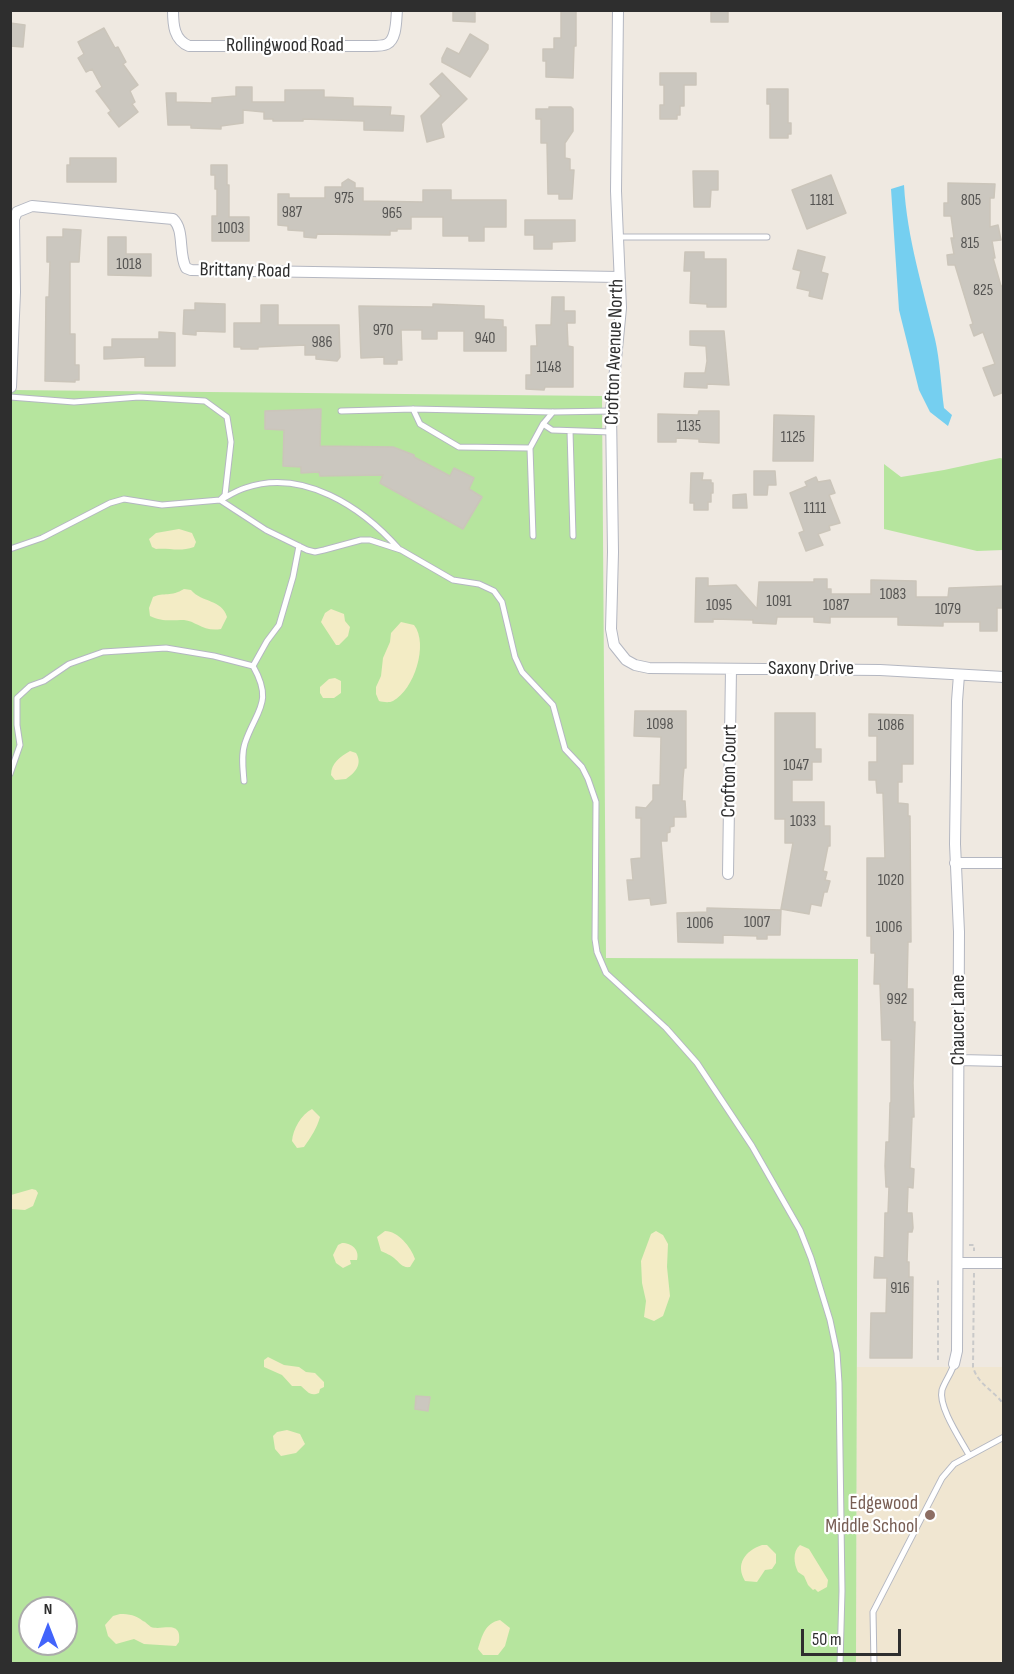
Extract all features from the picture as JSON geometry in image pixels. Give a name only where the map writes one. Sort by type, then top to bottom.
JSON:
[{"type":"street","name":"Rollingwood Road","points":[[174,10],[175,32],[182,43],[189,46],[387,44],[392,40],[395,31],[397,10]]},
{"type":"street","name":"Crofton Avenue North","points":[[618,10],[616,191],[621,308],[611,411],[613,552],[611,628],[614,645],[622,655]]},
{"type":"street","name":"Brittany Road","points":[[11,387],[14,219],[17,212],[32,206],[173,219],[179,230],[183,262],[186,268],[192,270],[619,277]]},
{"type":"street","name":"Saxony Drive","points":[[622,655],[635,665],[649,668],[880,670],[1004,677]]},
{"type":"street","name":"Crofton Court","points":[[728,874],[731,669]]},
{"type":"street","name":"Chaucer Lane","points":[[954,1364],[957,1351],[960,932],[955,863],[957,701],[960,675]]},
{"type":"street","points":[[955,863],[1004,863]]},
{"type":"street","points":[[959,1060],[1004,1061]]},
{"type":"street","points":[[957,1263],[1004,1263]]},
{"type":"lane","points":[[618,237],[767,237]]},
{"type":"lane","points":[[10,398],[74,402],[139,397],[205,401],[227,417],[231,442],[225,495],[220,500]]},
{"type":"lane","points":[[342,411],[413,409],[611,411]]},
{"type":"lane","points":[[413,409],[420,424],[459,447],[530,448]]},
{"type":"lane","points":[[533,536],[530,448],[543,424],[553,412]]},
{"type":"lane","points":[[543,424],[552,430],[611,432]]},
{"type":"lane","points":[[570,431],[573,536]]},
{"type":"lane","points":[[10,549],[42,538],[110,503],[124,499],[162,505],[220,500],[243,488],[255,485],[300,484],[346,503],[401,550],[442,575],[453,580],[489,587],[499,595],[515,657],[522,672],[553,705],[565,749],[582,767],[596,802],[595,916],[597,952],[600,962],[606,973],[666,1028],[697,1063],[752,1146],[800,1230],[812,1258],[837,1353],[842,1523],[840,1664]]},
{"type":"lane","points":[[220,500],[266,530],[315,552],[361,540],[370,540],[401,550]]},
{"type":"lane","points":[[253,666],[279,624],[293,577],[299,546]]},
{"type":"lane","points":[[10,774],[20,744],[17,698],[30,686],[44,681],[69,664],[85,657],[103,652],[166,648],[214,656],[253,666],[260,677],[264,692],[261,708],[245,743],[244,781]]},
{"type":"lane","points":[[954,1364],[942,1389],[942,1399],[946,1412],[969,1455]]},
{"type":"lane","points":[[874,1664],[873,1612],[942,1478],[954,1464],[1004,1437]]},
{"type":"path","points":[[968,1245],[974,1245],[974,1251]]},
{"type":"path","points":[[974,1273],[973,1367],[975,1376],[1004,1405]]},
{"type":"path","points":[[938,1279],[938,1360]]},
{"type":"shaded area","name":"Edgewood Middle School","points":[[857,1367],[1003,1367],[1003,1663],[856,1664]]},
{"type":"green space","points":[[11,390],[602,396],[606,958],[858,959],[856,1663],[11,1664]]},
{"type":"green space","points":[[1004,459],[1003,550],[977,551],[884,529],[884,464],[901,477]]},
{"type":"sand","points":[[179,529],[192,533],[196,542],[194,547],[180,550],[152,547],[149,539],[156,533]]},
{"type":"sand","points":[[184,589],[191,590],[221,607],[227,617],[221,629],[209,629],[184,620],[163,620],[150,616],[149,608],[153,597]]},
{"type":"sand","points":[[331,609],[344,614],[345,621],[350,627],[348,636],[339,645],[336,645],[321,622],[325,613]]},
{"type":"sand","points":[[401,622],[414,625],[418,633],[420,643],[417,666],[413,677],[401,695],[391,702],[379,701],[376,687],[381,676],[383,658],[391,633]]},
{"type":"sand","points":[[335,678],[341,681],[341,693],[334,698],[323,698],[320,687],[329,679]]},
{"type":"sand","points":[[350,751],[356,753],[358,757],[357,768],[346,779],[335,780],[331,775],[334,764]]},
{"type":"sand","points":[[312,1109],[320,1117],[319,1121],[304,1147],[297,1148],[292,1141],[294,1132],[301,1119]]},
{"type":"sand","points":[[32,1189],[38,1193],[33,1206],[25,1210],[11,1209],[11,1195]]},
{"type":"sand","points":[[385,1231],[403,1240],[410,1250],[415,1259],[410,1267],[403,1266],[393,1257],[381,1251],[377,1237]]},
{"type":"sand","points":[[656,1231],[663,1235],[668,1244],[667,1267],[670,1296],[663,1316],[654,1321],[644,1317],[646,1301],[641,1261],[651,1234]]},
{"type":"sand","points":[[342,1243],[354,1248],[358,1256],[357,1260],[350,1260],[351,1264],[343,1268],[336,1263],[333,1255],[338,1245]]},
{"type":"sand","points":[[268,1357],[284,1365],[299,1367],[306,1372],[315,1373],[324,1382],[324,1387],[319,1393],[313,1394],[301,1386],[292,1386],[282,1375],[264,1367],[264,1360]]},
{"type":"sand","points":[[287,1430],[300,1434],[305,1444],[296,1453],[281,1456],[275,1449],[273,1436],[277,1432]]},
{"type":"sand","points":[[762,1545],[767,1545],[776,1554],[776,1563],[772,1569],[765,1570],[757,1582],[745,1581],[741,1569],[743,1559]]},
{"type":"sand","points":[[800,1545],[809,1549],[828,1580],[827,1587],[818,1592],[808,1585],[804,1576],[798,1572],[795,1555]]},
{"type":"sand","points":[[120,1614],[135,1616],[151,1627],[174,1628],[179,1635],[179,1642],[176,1646],[144,1644],[134,1639],[116,1644],[108,1636],[105,1625],[113,1616]]},
{"type":"sand","points":[[500,1620],[510,1628],[505,1646],[498,1655],[483,1655],[478,1649],[483,1635],[491,1624]]},
{"type":"water","points":[[904,185],[912,244],[937,347],[944,408],[952,415],[948,426],[930,412],[919,390],[899,310],[891,189]]},
{"type":"building","points":[[453,10],[475,10],[475,22],[453,21]]},
{"type":"building","points":[[561,10],[576,10],[573,78],[546,77],[546,61],[543,61],[543,49],[554,49],[554,38],[561,38]]},
{"type":"building","points":[[711,10],[728,10],[728,22],[711,22]]},
{"type":"building","points":[[10,23],[25,25],[23,47],[10,46]]},
{"type":"building","points":[[104,28],[115,48],[118,47],[126,62],[123,64],[138,85],[130,91],[135,102],[132,104],[138,112],[119,127],[108,113],[111,111],[96,91],[102,87],[92,69],[86,72],[78,58],[84,54],[78,42]]},
{"type":"building","points":[[470,34],[488,45],[488,49],[470,77],[442,62],[442,58],[447,48],[459,54]]},
{"type":"building","points":[[442,73],[467,99],[441,124],[444,137],[427,142],[421,116],[441,96],[430,84]]},
{"type":"building","points":[[660,73],[696,73],[696,85],[684,85],[684,106],[680,106],[680,115],[677,115],[677,119],[660,119],[660,105],[664,105],[664,85],[660,85]]},
{"type":"building","points":[[236,87],[252,87],[252,102],[285,102],[285,90],[324,90],[324,97],[353,98],[353,106],[391,107],[390,115],[404,116],[403,131],[364,130],[364,121],[303,119],[303,121],[273,121],[273,119],[264,119],[264,112],[243,110],[243,123],[221,126],[221,129],[168,125],[166,93],[176,93],[176,102],[212,103],[212,98],[236,96]]},
{"type":"building","points":[[767,89],[788,89],[788,123],[791,123],[791,134],[788,134],[788,138],[770,138],[770,104],[767,104]]},
{"type":"building","points":[[549,107],[571,107],[573,109],[573,131],[565,143],[565,158],[570,159],[570,170],[574,170],[572,199],[559,199],[559,194],[548,194],[547,143],[541,143],[541,119],[536,119],[536,109],[549,109]]},
{"type":"building","points":[[70,158],[116,158],[116,182],[67,182],[67,165],[70,165]]},
{"type":"building","points":[[211,165],[227,165],[229,217],[249,217],[249,241],[212,241],[212,216],[217,216],[217,189],[215,189],[215,175],[211,175]]},
{"type":"building","points":[[693,171],[718,171],[718,190],[711,190],[710,207],[694,207]]},
{"type":"building","points":[[831,175],[846,213],[807,229],[792,190]]},
{"type":"building","points":[[348,179],[355,183],[355,188],[363,188],[363,201],[423,202],[423,190],[451,190],[451,200],[506,200],[506,227],[484,227],[484,241],[469,241],[469,236],[443,236],[443,217],[411,217],[411,229],[390,231],[390,235],[317,234],[316,238],[304,237],[304,231],[288,230],[288,226],[278,225],[278,194],[289,194],[289,198],[325,198],[325,187],[342,187],[342,183]]},
{"type":"building","points":[[948,183],[995,184],[994,198],[990,198],[990,227],[998,225],[1001,240],[992,241],[995,258],[993,258],[1001,286],[1004,286],[1004,392],[994,396],[983,368],[995,364],[983,332],[974,336],[970,325],[973,324],[955,265],[948,265],[947,255],[954,254],[951,238],[954,238],[951,216],[944,216],[944,203],[948,203]]},
{"type":"building","points":[[525,220],[575,220],[575,241],[552,242],[552,249],[534,249],[534,235],[525,235]]},
{"type":"building","points":[[63,229],[81,230],[79,262],[70,262],[70,334],[75,334],[75,365],[79,365],[79,380],[75,382],[45,381],[46,297],[49,297],[50,262],[47,262],[47,237],[63,237]]},
{"type":"building","points":[[108,237],[126,237],[126,254],[151,254],[151,276],[108,275]]},
{"type":"building","points":[[798,250],[825,257],[821,272],[828,274],[822,299],[809,296],[810,291],[797,288],[801,271],[793,269]]},
{"type":"building","points":[[685,252],[704,252],[704,259],[726,259],[726,307],[707,307],[707,304],[690,303],[691,271],[684,271]]},
{"type":"building","points":[[552,297],[564,297],[564,311],[575,311],[575,323],[567,323],[568,346],[573,347],[573,387],[526,389],[526,375],[531,375],[531,346],[537,346],[536,325],[551,325]]},
{"type":"building","points":[[195,303],[225,304],[225,332],[196,331],[196,335],[183,334],[184,310],[195,310]]},
{"type":"building","points":[[433,304],[484,306],[484,319],[503,320],[503,327],[506,327],[506,351],[464,351],[464,331],[437,331],[437,339],[422,339],[422,330],[401,330],[402,360],[397,360],[397,364],[384,364],[384,357],[361,358],[359,306],[433,307]]},
{"type":"building","points":[[261,305],[278,305],[278,325],[339,325],[340,357],[337,361],[316,359],[316,355],[305,355],[305,345],[258,347],[258,349],[234,347],[234,323],[261,323]]},
{"type":"building","points":[[690,331],[724,331],[729,385],[707,384],[707,388],[684,387],[685,373],[705,373],[707,361],[706,346],[690,345]]},
{"type":"building","points":[[159,332],[175,333],[175,366],[145,366],[145,357],[104,359],[104,347],[112,347],[112,339],[159,339]]},
{"type":"building","points":[[321,409],[320,446],[393,447],[414,455],[450,476],[454,468],[474,478],[469,489],[482,497],[463,529],[380,483],[383,475],[320,476],[319,472],[301,473],[301,467],[283,466],[284,430],[265,429],[265,411]]},
{"type":"building","points":[[699,411],[719,411],[719,443],[676,438],[676,442],[658,442],[658,414],[698,415]]},
{"type":"building","points":[[774,415],[814,416],[813,461],[773,461]]},
{"type":"building","points":[[754,471],[775,471],[776,485],[768,485],[767,495],[754,495]]},
{"type":"building","points":[[691,473],[703,473],[702,480],[711,480],[713,483],[713,493],[711,493],[711,502],[708,502],[708,510],[694,510],[694,503],[690,503]]},
{"type":"building","points":[[816,477],[818,482],[830,480],[835,493],[829,495],[840,523],[829,526],[830,530],[818,534],[823,545],[806,551],[799,533],[804,531],[790,493],[807,486],[805,482]]},
{"type":"building","points":[[746,494],[747,508],[733,508],[733,495]]},
{"type":"building","points":[[696,578],[708,578],[708,586],[736,585],[757,609],[759,582],[814,582],[814,579],[827,579],[827,589],[831,589],[831,594],[871,594],[871,580],[916,581],[916,597],[948,597],[949,588],[1004,586],[1004,608],[997,608],[997,631],[980,631],[980,622],[943,622],[943,626],[898,625],[898,617],[830,617],[830,623],[814,622],[814,617],[777,617],[776,624],[753,623],[753,620],[713,619],[713,622],[695,622]]},
{"type":"building","points":[[635,711],[686,711],[686,768],[684,768],[682,801],[685,801],[686,817],[674,817],[674,826],[670,827],[670,832],[667,833],[667,841],[661,841],[666,903],[651,905],[650,898],[629,900],[627,880],[633,880],[631,859],[641,858],[641,818],[636,818],[636,807],[646,808],[653,800],[653,785],[660,785],[661,737],[634,736]]},
{"type":"building","points":[[775,713],[815,713],[815,749],[821,749],[821,762],[812,762],[812,780],[792,780],[792,802],[824,802],[824,826],[830,826],[830,846],[828,846],[823,871],[827,872],[825,880],[830,881],[827,892],[824,892],[821,906],[811,904],[809,914],[781,909],[793,843],[785,843],[785,819],[775,819]]},
{"type":"building","points":[[869,714],[913,715],[913,764],[902,764],[902,782],[898,782],[898,803],[908,804],[908,816],[910,816],[911,942],[908,942],[907,989],[913,989],[913,1022],[915,1022],[914,1117],[912,1117],[910,1168],[914,1169],[913,1188],[908,1187],[907,1213],[912,1213],[913,1228],[912,1232],[908,1232],[907,1262],[909,1262],[909,1277],[913,1277],[912,1358],[870,1358],[871,1313],[886,1313],[887,1278],[874,1278],[875,1257],[884,1258],[885,1213],[888,1213],[889,1187],[886,1187],[885,1166],[891,1102],[891,1040],[882,1040],[880,984],[874,984],[875,953],[871,953],[871,936],[867,936],[867,858],[885,858],[883,793],[877,793],[876,780],[869,780],[869,762],[877,762],[877,736],[869,736]]},
{"type":"building","points":[[707,908],[781,910],[780,935],[767,935],[767,939],[757,939],[757,936],[723,935],[723,943],[678,942],[677,913],[707,912]]},
{"type":"building","points":[[416,1396],[430,1397],[428,1411],[415,1409]]},
{"type":"place","name":"Edgewood Middle School","points":[[930,1515]]}]
